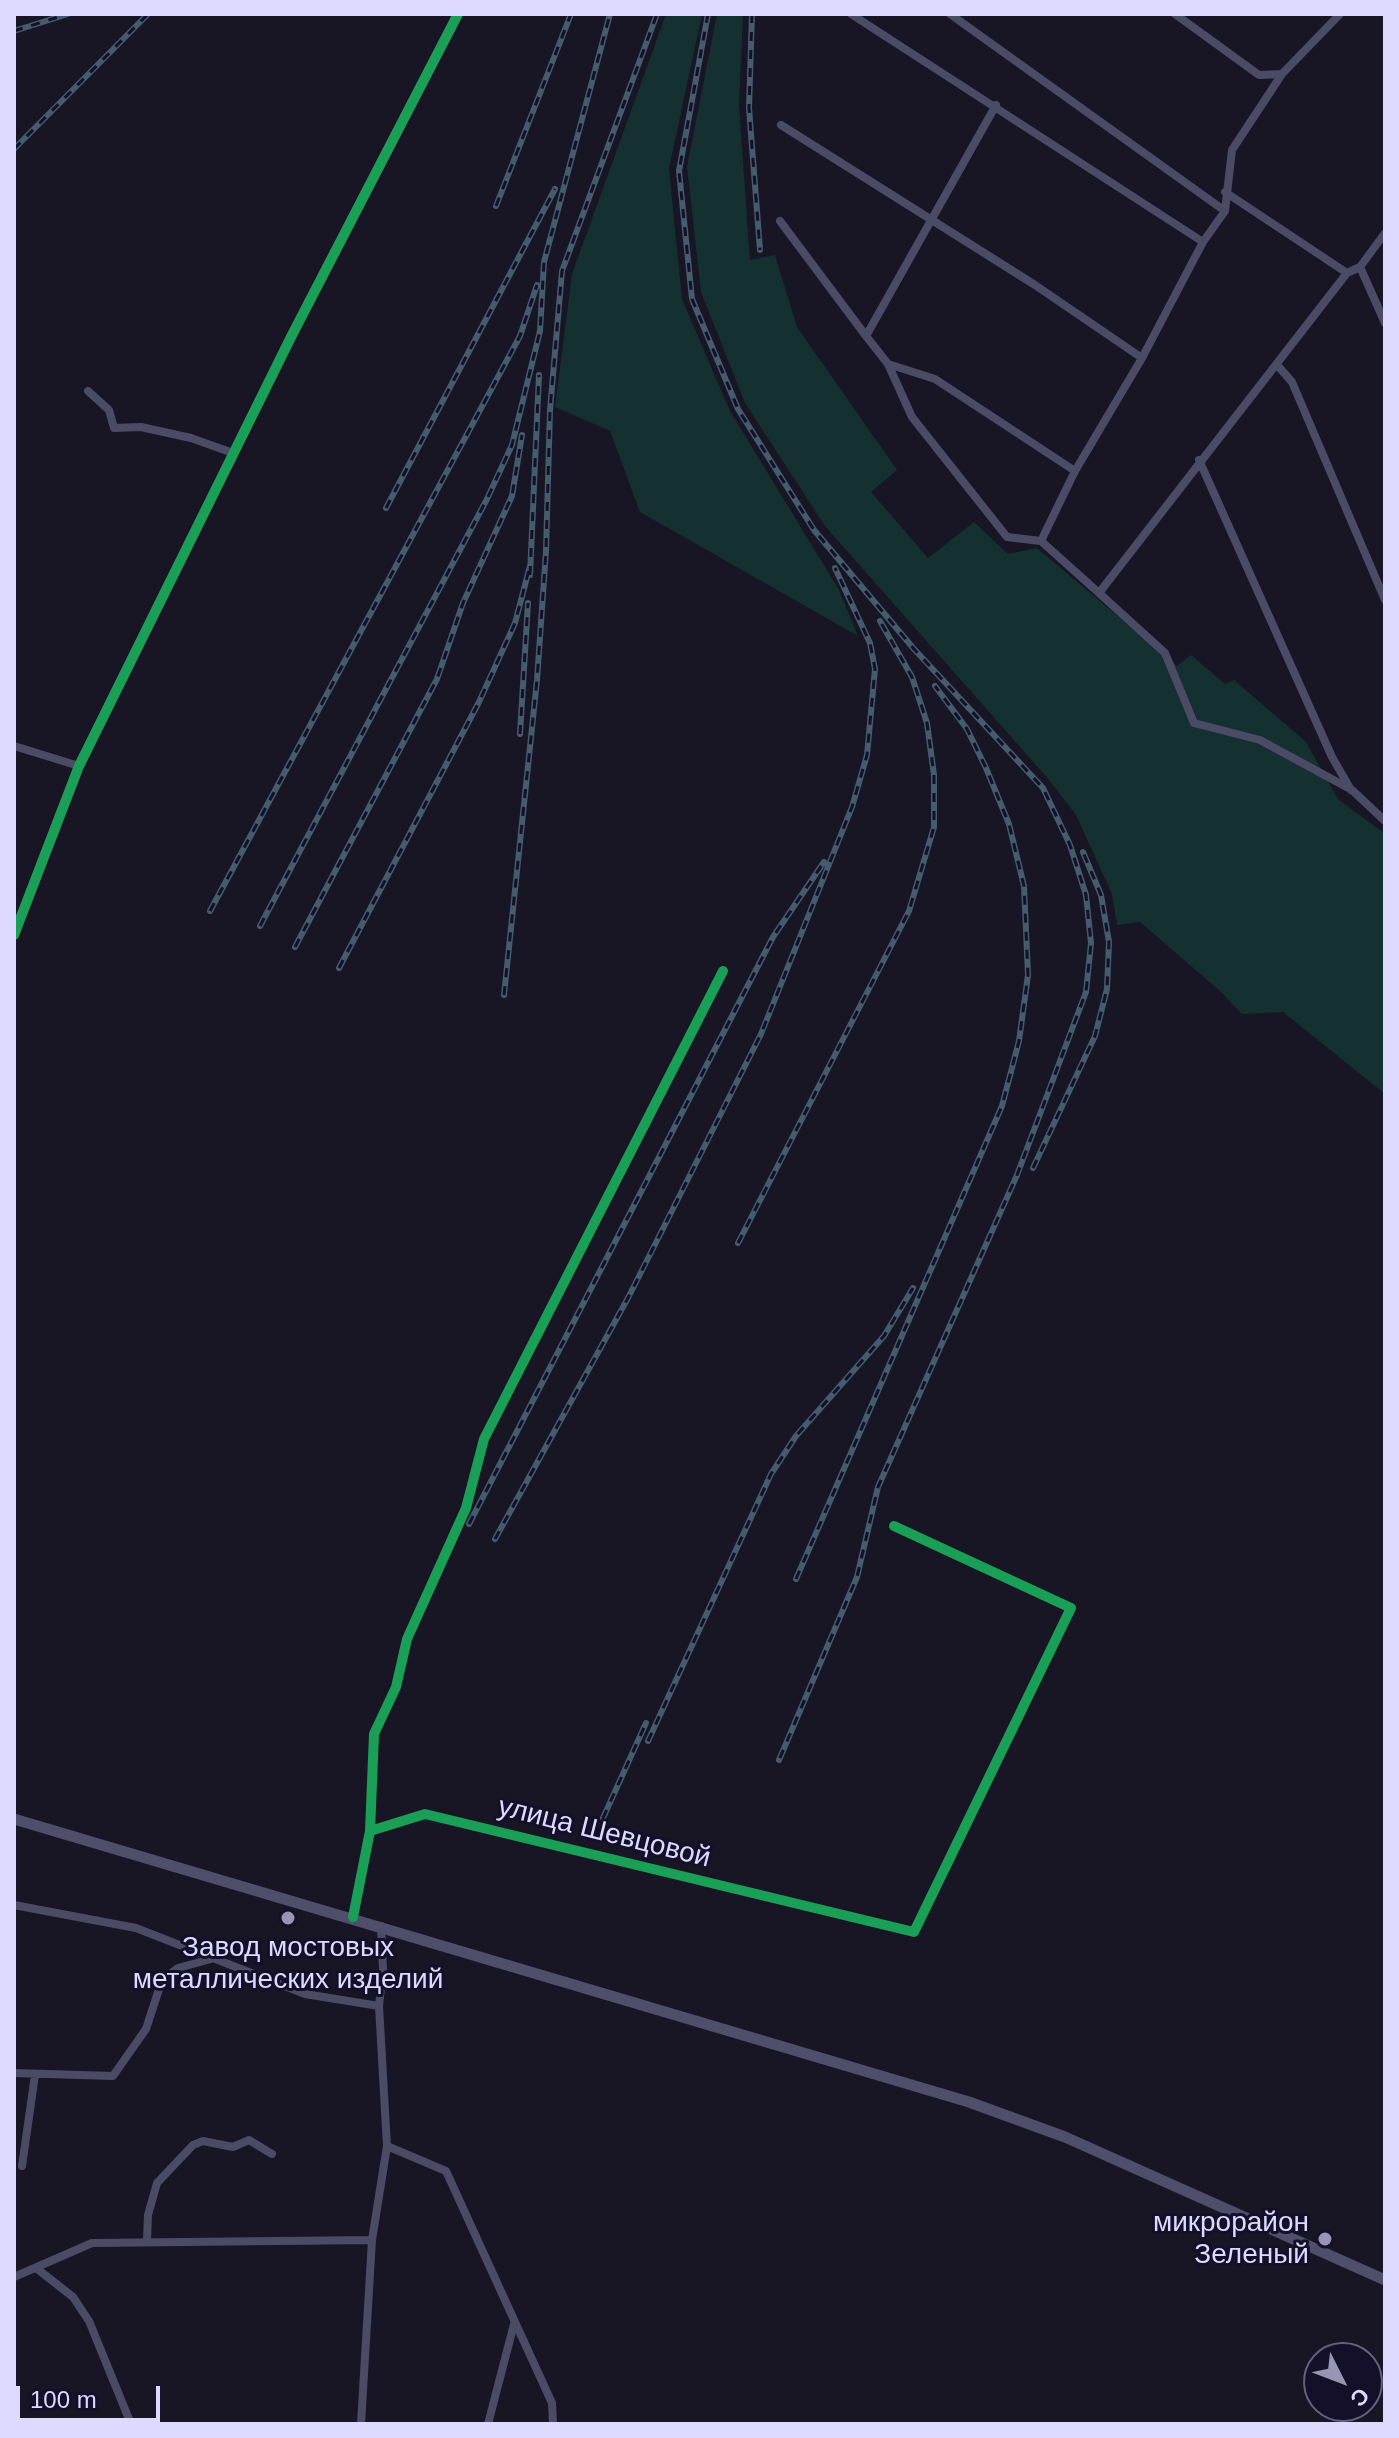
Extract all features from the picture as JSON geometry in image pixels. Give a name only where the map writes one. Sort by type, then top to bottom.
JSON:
[{"type":"main road","points":[[14,1819],[969,2102],[1065,2137],[1385,2280]]},
{"type":"street","points":[[14,935],[79,766],[233,453],[458,14]]},
{"type":"street","points":[[851,14],[996,105],[1203,242]]},
{"type":"street","points":[[950,14],[1225,211]]},
{"type":"street","points":[[1175,14],[1259,75],[1282,74]]},
{"type":"street","points":[[1041,541],[1075,471],[1142,358],[1203,242],[1225,211],[1232,150],[1282,74],[1340,14]]},
{"type":"street","points":[[866,336],[996,105]]},
{"type":"street","points":[[781,125],[1035,285],[1142,358]]},
{"type":"street","points":[[1225,192],[1347,273]]},
{"type":"street","points":[[780,221],[888,364],[912,417],[1007,537],[1041,541],[1165,653],[1194,723],[1260,740],[1352,790],[1385,821]]},
{"type":"street","points":[[1099,593],[1199,460],[1278,366],[1347,273],[1360,267],[1385,233]]},
{"type":"street","points":[[1360,267],[1385,323]]},
{"type":"street","points":[[888,364],[935,379],[1075,471]]},
{"type":"street","points":[[1278,366],[1292,382],[1385,600]]},
{"type":"street","points":[[88,391],[109,410],[114,428],[141,427],[191,438],[233,453]]},
{"type":"street","points":[[1199,460],[1332,757],[1352,790]]},
{"type":"street","points":[[14,746],[79,766]]},
{"type":"street","points":[[353,1917],[370,1831],[374,1734],[396,1687],[407,1639],[466,1508],[484,1439],[723,971]]},
{"type":"street","name":"улица Шевцовой","points":[[370,1831],[425,1814],[914,1932],[1071,1608],[894,1526]]},
{"type":"street","points":[[14,1905],[136,1928],[305,1994],[379,2006]]},
{"type":"street","points":[[361,2424],[372,2240],[387,2146],[379,2006],[383,1969],[381,1926]]},
{"type":"street","points":[[14,2073],[113,2076],[146,2029],[162,1980],[178,1968],[211,1958]]},
{"type":"street","points":[[22,2166],[35,2075]]},
{"type":"street","points":[[147,2241],[148,2215],[157,2183],[193,2145],[203,2141],[233,2147],[249,2140],[272,2154]]},
{"type":"street","points":[[387,2146],[446,2171],[552,2403],[553,2424]]},
{"type":"street","points":[[14,2277],[92,2243],[147,2241],[225,2244],[372,2240]]},
{"type":"street","points":[[36,2268],[73,2297],[89,2321],[131,2424]]},
{"type":"street","points":[[488,2424],[515,2323]]},
{"type":"green space","points":[[666,14],[702,14],[669,169],[682,299],[730,411],[839,590],[858,636],[640,512],[610,431],[555,407],[572,274]]},
{"type":"green space","points":[[717,14],[743,14],[739,105],[750,260],[775,255],[797,327],[897,470],[871,492],[928,558],[974,522],[1008,554],[1037,548],[1177,666],[1191,655],[1225,684],[1234,680],[1306,742],[1338,799],[1385,834],[1385,1094],[1283,1012],[1242,1014],[1140,922],[1117,925],[1112,894],[1076,815],[1050,781],[825,526],[745,403],[701,292],[687,167]]},
{"type":"railway","points":[[14,31],[68,14]]},
{"type":"railway","points":[[14,149],[148,14]]},
{"type":"railway","points":[[496,206],[571,14]]},
{"type":"railway","points":[[260,926],[487,499],[512,445],[540,331],[544,262],[610,14]]},
{"type":"railway","points":[[504,995],[537,680],[546,551],[550,410],[562,271],[657,14]]},
{"type":"railway","points":[[708,14],[679,171],[692,299],[738,409],[814,530],[914,649],[1043,788],[1070,845],[1086,895],[1091,943],[1086,992],[1017,1175],[878,1487],[857,1577],[779,1760]]},
{"type":"railway","points":[[752,14],[749,108],[760,250]]},
{"type":"railway","points":[[386,508],[555,189]]},
{"type":"railway","points":[[210,911],[520,336],[537,285]]},
{"type":"railway","points":[[530,575],[539,375]]},
{"type":"railway","points":[[295,947],[437,679],[463,603],[512,496],[522,435]]},
{"type":"railway","points":[[339,968],[479,702],[515,623],[530,566]]},
{"type":"railway","points":[[495,1539],[628,1298],[761,1034],[852,807],[867,755],[875,669],[870,643],[835,568]]},
{"type":"railway","points":[[520,734],[528,603]]},
{"type":"railway","points":[[738,1243],[909,911],[934,827],[934,775],[927,723],[912,677],[880,621]]},
{"type":"railway","points":[[796,1579],[1002,1106],[1019,1041],[1028,975],[1024,886],[1009,824],[986,768],[967,729],[935,686]]},
{"type":"railway","points":[[1033,1168],[1095,1036],[1107,989],[1109,942],[1101,895],[1083,852]]},
{"type":"railway","points":[[469,1524],[773,937],[824,862]]},
{"type":"railway","points":[[648,1741],[771,1474],[796,1436],[884,1336],[913,1288]]},
{"type":"railway","points":[[603,1818],[646,1723]]},
{"type":"cycle path","points":[[14,935],[79,766],[291,337],[458,14]]},
{"type":"cycle path","points":[[370,1831],[374,1734],[396,1687],[407,1639],[466,1508],[484,1439],[723,971]]},
{"type":"cycle path","points":[[353,1917],[370,1831],[425,1814],[914,1932],[1071,1608],[894,1526]]},
{"type":"place","name":"Завод мостовых металлических изделий","points":[[288,1918]]},
{"type":"place","name":"микрорайон Зеленый","points":[[1325,2239]]}]
